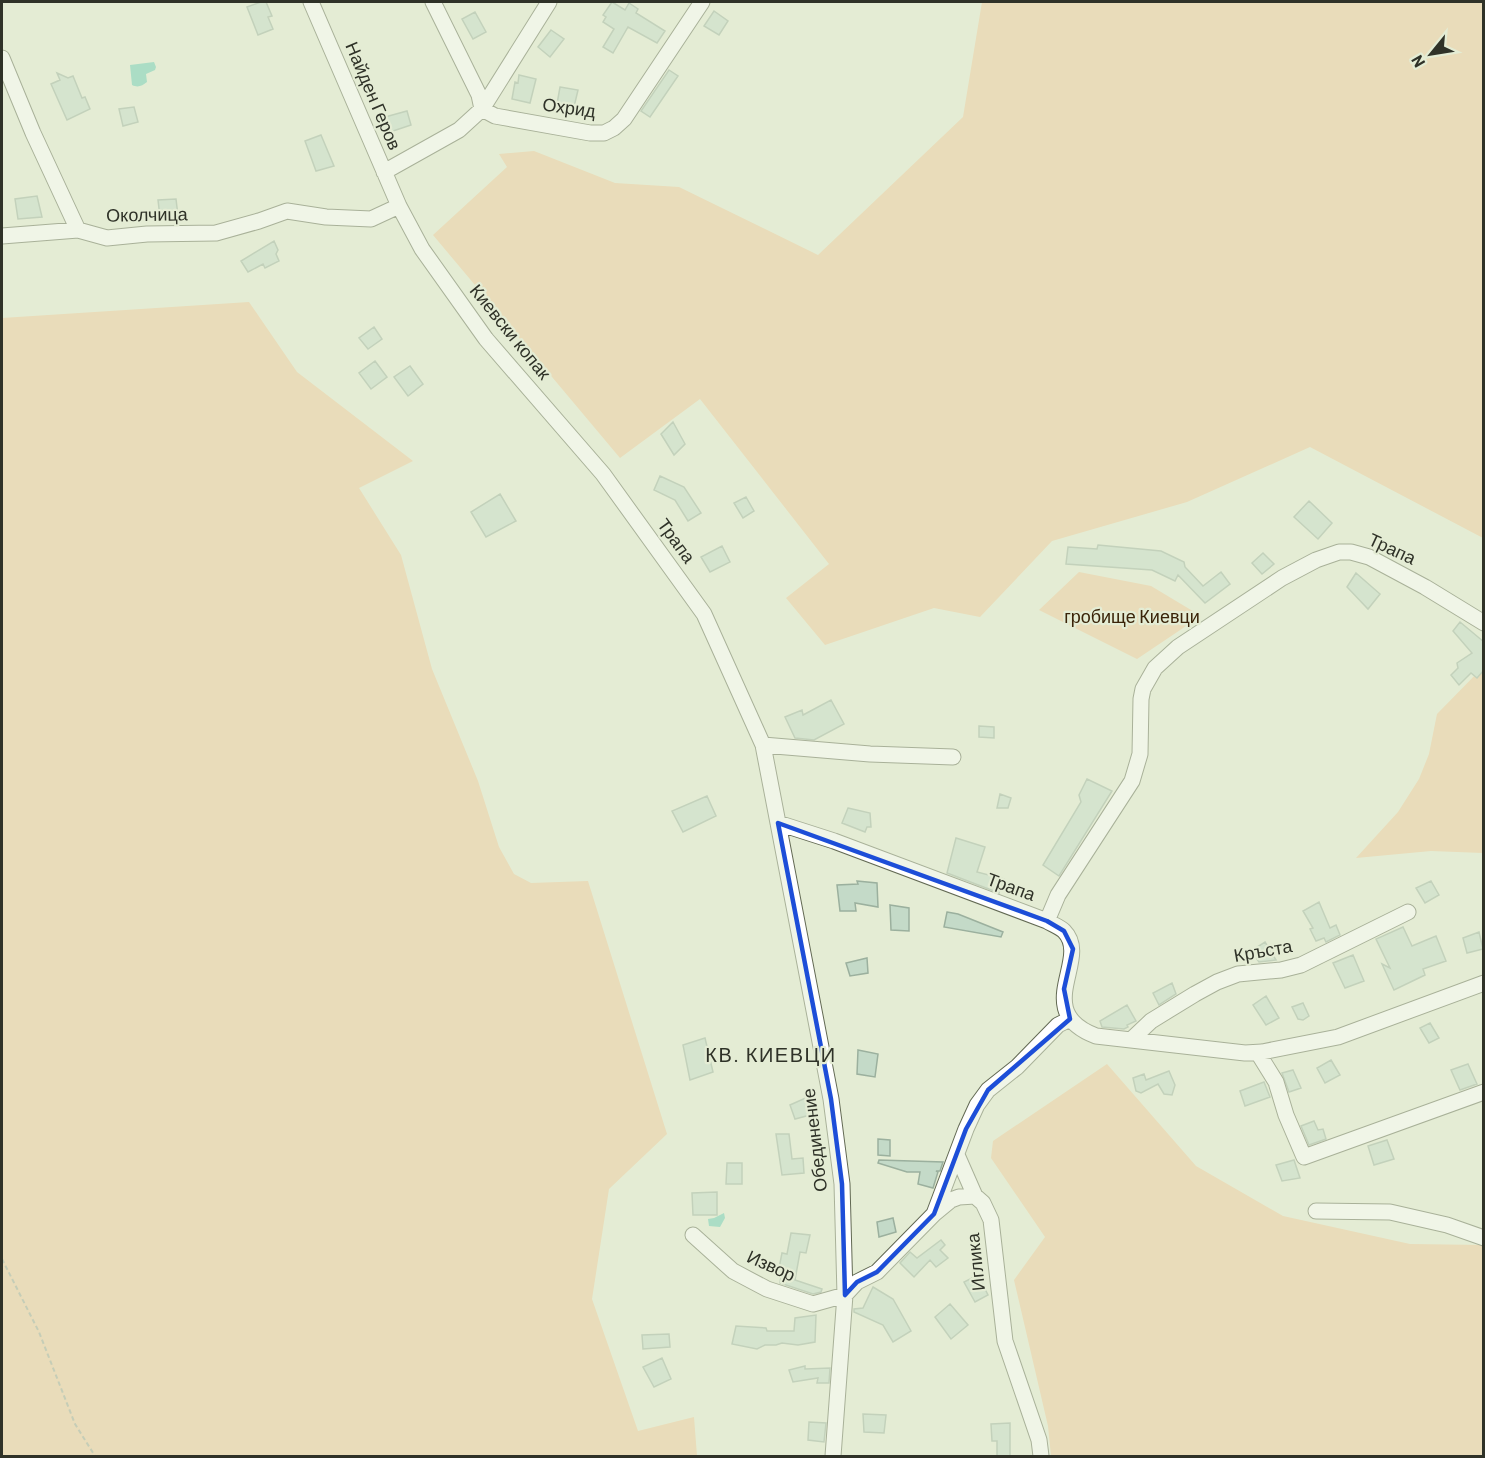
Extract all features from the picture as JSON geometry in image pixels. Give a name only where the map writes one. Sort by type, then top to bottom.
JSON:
[{"type":"street","name":"Найден Геров","points":[[311,2],[399,206]]},
{"type":"street","points":[[433,2],[478,95],[482,109]]},
{"type":"street","points":[[384,171],[459,130],[482,109],[549,2]]},
{"type":"street","name":"Охрид","points":[[482,109],[495,116],[590,133],[604,133],[614,128],[633,107],[702,2]]},
{"type":"street","points":[[2,57],[78,230]]},
{"type":"street","name":"Околчица","points":[[2,236],[78,230],[107,238],[147,234],[216,233],[287,211],[326,217],[371,219],[399,206]]},
{"type":"street","name":"Киевски копак","points":[[399,206],[422,249],[486,339],[603,474]]},
{"type":"street","name":"Трапа","points":[[603,474],[704,614],[763,745],[778,823],[834,841],[1047,921],[1058,896],[1132,781],[1140,754],[1143,690],[1155,668],[1178,646],[1266,587],[1316,560],[1340,552],[1351,552],[1370,557],[1484,623]]},
{"type":"street","points":[[763,745],[870,754],[953,757]]},
{"type":"street","name":"Обединение","points":[[778,823],[831,1099],[842,1184],[845,1295],[834,1456]]},
{"type":"street","name":"Кръста","points":[[1132,1039],[1151,1021],[1217,982],[1238,974],[1281,970],[1301,965],[1408,912]]},
{"type":"street","points":[[1047,921],[1064,931],[1073,949],[1064,989],[1064,1004],[1070,1018],[1082,1031],[1096,1036],[1258,1053],[1338,1037],[1484,983]]},
{"type":"street","points":[[934,1214],[939,1196],[977,1105],[988,1090],[1017,1066],[1058,1025],[1070,1018]]},
{"type":"street","points":[[1258,1053],[1276,1083],[1304,1157],[1484,1092]]},
{"type":"street","name":"Иглика","points":[[957,1155],[975,1196],[983,1203],[991,1220],[1005,1341],[1039,1440],[1041,1456]]},
{"type":"street","points":[[845,1295],[857,1282],[877,1272],[944,1205],[959,1197],[975,1196]]},
{"type":"street","points":[[1316,1211],[1390,1212],[1447,1225],[1484,1238]]},
{"type":"street","name":"Извор","points":[[693,1235],[734,1271],[767,1289],[813,1304],[845,1295]]},
{"type":"path","points":[[2,1259],[39,1332],[75,1424],[96,1456]]},
{"type":"highlighted area","points":[[778,823],[1047,921],[1064,931],[1073,949],[1064,989],[1070,1019],[988,1090],[966,1129],[934,1214],[877,1272],[857,1282],[845,1295],[842,1184],[831,1099]]},
{"type":"green space","points":[[982,2],[1483,2],[1483,538],[1310,447],[1187,502],[1052,541],[980,617],[934,608],[825,645],[786,598],[829,564],[700,399],[620,458],[433,235],[507,167],[499,154],[534,151],[615,183],[679,187],[818,255],[963,117]]},
{"type":"green space","points":[[249,302],[297,372],[413,461],[359,488],[401,555],[432,669],[478,781],[499,847],[514,874],[531,883],[588,881],[667,1134],[609,1189],[592,1299],[638,1431],[694,1417],[697,1456],[2,1456],[2,318]]},
{"type":"green space","name":"гробище Киевци","points":[[1079,572],[1151,586],[1201,616],[1137,659],[1039,610]]},
{"type":"green space","points":[[1483,667],[1483,853],[1431,851],[1356,858],[1398,812],[1419,779],[1429,754],[1437,714]]},
{"type":"green space","points":[[1107,1064],[1196,1166],[1283,1216],[1410,1244],[1483,1245],[1483,1456],[1051,1456],[1048,1426],[1014,1280],[1045,1237],[991,1158],[993,1141]]},
{"type":"water","points":[[154,62],[155,70],[146,74],[147,82],[140,86],[132,85],[130,65]]},
{"type":"water","points":[[724,1213],[725,1218],[720,1227],[709,1226],[708,1219]]},
{"type":"building","points":[[266,2],[272,16],[268,17],[273,29],[258,35],[247,7]]},
{"type":"building","points":[[612,2],[625,10],[629,3],[638,9],[636,13],[665,31],[657,43],[628,27],[613,53],[603,47],[614,29],[603,22],[606,17],[603,15]]},
{"type":"building","points":[[714,11],[728,21],[719,35],[704,26]]},
{"type":"building","points":[[475,12],[486,32],[473,39],[462,19]]},
{"type":"building","points":[[551,30],[564,39],[550,57],[538,47]]},
{"type":"building","points":[[669,70],[678,76],[650,117],[641,111]]},
{"type":"building","points":[[57,73],[68,78],[73,76],[82,98],[85,97],[90,109],[67,120],[51,84],[60,80]]},
{"type":"building","points":[[519,75],[536,79],[530,103],[512,99],[515,82],[518,83]]},
{"type":"building","points":[[560,87],[578,90],[574,107],[557,104]]},
{"type":"building","points":[[134,107],[138,122],[123,126],[119,109]]},
{"type":"building","points":[[407,111],[411,125],[390,132],[385,117]]},
{"type":"building","points":[[321,135],[334,166],[316,171],[305,141]]},
{"type":"building","points":[[37,196],[42,217],[18,219],[15,199]]},
{"type":"building","points":[[176,199],[178,216],[160,217],[158,200]]},
{"type":"building","points":[[274,241],[279,261],[265,268],[263,264],[248,272],[241,261]]},
{"type":"building","points":[[374,327],[382,339],[368,349],[359,338]]},
{"type":"building","points":[[375,361],[387,377],[371,389],[359,373]]},
{"type":"building","points":[[410,366],[423,384],[408,396],[394,377]]},
{"type":"building","points":[[673,422],[685,444],[674,455],[661,434]]},
{"type":"building","points":[[660,476],[684,487],[701,513],[688,521],[675,500],[654,490]]},
{"type":"building","points":[[500,494],[516,521],[486,537],[471,512]]},
{"type":"building","points":[[746,497],[754,511],[743,518],[734,503]]},
{"type":"building","points":[[1309,501],[1332,523],[1318,539],[1294,517]]},
{"type":"building","points":[[1098,545],[1161,551],[1184,562],[1185,567],[1203,586],[1221,572],[1230,584],[1205,603],[1178,575],[1175,581],[1152,570],[1066,564],[1068,547],[1097,549]]},
{"type":"building","points":[[722,546],[730,562],[710,572],[701,557]]},
{"type":"building","points":[[1263,553],[1274,564],[1262,574],[1252,563]]},
{"type":"building","points":[[1356,573],[1380,594],[1368,609],[1347,587]]},
{"type":"building","points":[[1460,622],[1484,642],[1484,670],[1477,678],[1471,673],[1459,685],[1451,675],[1458,668],[1457,663],[1472,653],[1453,631]]},
{"type":"building","points":[[831,700],[844,724],[814,740],[795,738],[785,717],[802,710],[803,715]]},
{"type":"building","points":[[979,726],[994,727],[994,738],[979,737]]},
{"type":"building","points":[[1087,779],[1112,791],[1059,876],[1043,865],[1081,802],[1079,795]]},
{"type":"building","points":[[1000,794],[1011,798],[1008,808],[997,808]]},
{"type":"building","points":[[707,796],[716,816],[683,832],[672,811]]},
{"type":"building","points":[[848,808],[870,813],[871,827],[867,827],[865,832],[842,823]]},
{"type":"building","points":[[956,838],[985,847],[977,872],[1004,879],[999,893],[947,873]]},
{"type":"building","points":[[857,881],[877,883],[878,907],[855,903],[856,911],[840,911],[837,885],[858,884]]},
{"type":"building","points":[[1431,881],[1439,895],[1425,903],[1416,888]]},
{"type":"building","points":[[1319,902],[1330,928],[1336,925],[1340,935],[1326,942],[1324,938],[1316,941],[1310,929],[1313,928],[1303,911]]},
{"type":"building","points":[[890,905],[909,908],[909,931],[891,930]]},
{"type":"building","points":[[947,912],[958,914],[1003,932],[1001,937],[944,927]]},
{"type":"building","points":[[1403,927],[1412,946],[1436,936],[1446,961],[1423,969],[1425,975],[1394,990],[1382,964],[1390,968],[1376,939]]},
{"type":"building","points":[[1479,932],[1483,949],[1467,953],[1463,938]]},
{"type":"building","points":[[1265,942],[1276,960],[1259,962],[1251,951]]},
{"type":"building","points":[[1353,955],[1364,981],[1345,988],[1333,963]]},
{"type":"building","points":[[867,958],[868,973],[850,976],[846,963]]},
{"type":"building","points":[[1172,983],[1176,994],[1159,1005],[1153,993]]},
{"type":"building","points":[[1266,996],[1279,1018],[1266,1025],[1253,1005]]},
{"type":"building","points":[[1303,1003],[1309,1016],[1303,1020],[1298,1019],[1292,1007]]},
{"type":"building","points":[[1127,1005],[1136,1021],[1124,1029],[1102,1027],[1100,1021]]},
{"type":"building","points":[[1430,1023],[1439,1038],[1429,1043],[1420,1028]]},
{"type":"building","points":[[705,1038],[713,1072],[690,1080],[683,1045]]},
{"type":"building","points":[[858,1050],[878,1054],[875,1077],[857,1074]]},
{"type":"building","points":[[1331,1060],[1340,1075],[1325,1083],[1317,1068]]},
{"type":"building","points":[[1468,1064],[1477,1084],[1460,1090],[1451,1070]]},
{"type":"building","points":[[1293,1070],[1301,1088],[1289,1092],[1282,1073]]},
{"type":"building","points":[[1169,1071],[1175,1085],[1172,1095],[1164,1094],[1158,1084],[1141,1093],[1136,1091],[1133,1078],[1144,1074],[1146,1080]]},
{"type":"building","points":[[1264,1082],[1270,1097],[1245,1106],[1240,1091]]},
{"type":"building","points":[[810,1096],[814,1114],[795,1119],[790,1105]]},
{"type":"building","points":[[1314,1121],[1318,1130],[1323,1129],[1326,1139],[1309,1145],[1301,1126]]},
{"type":"building","points":[[776,1134],[789,1134],[792,1159],[803,1158],[804,1173],[782,1175]]},
{"type":"building","points":[[878,1139],[890,1140],[890,1156],[878,1155]]},
{"type":"building","points":[[1387,1140],[1394,1159],[1374,1165],[1368,1146]]},
{"type":"building","points":[[879,1160],[943,1162],[940,1171],[936,1171],[938,1172],[933,1188],[918,1184],[920,1172],[907,1172],[878,1163]]},
{"type":"building","points":[[1294,1160],[1300,1178],[1282,1181],[1276,1165]]},
{"type":"building","points":[[727,1163],[742,1163],[742,1184],[726,1184]]},
{"type":"building","points":[[717,1192],[717,1215],[693,1215],[692,1193]]},
{"type":"building","points":[[893,1218],[896,1232],[879,1237],[877,1222]]},
{"type":"building","points":[[791,1233],[810,1235],[806,1253],[800,1252],[795,1280],[822,1289],[821,1292],[813,1294],[780,1283],[782,1269],[779,1268],[782,1253],[787,1254]]},
{"type":"building","points":[[941,1240],[945,1245],[940,1250],[948,1258],[936,1267],[930,1260],[914,1277],[900,1263],[910,1252],[917,1258]]},
{"type":"building","points":[[978,1275],[988,1295],[975,1302],[964,1282]]},
{"type":"building","points":[[873,1287],[893,1299],[911,1331],[893,1342],[883,1325],[854,1312],[854,1309],[863,1308]]},
{"type":"building","points":[[950,1304],[968,1325],[951,1339],[935,1317]]},
{"type":"building","points":[[816,1315],[815,1342],[798,1345],[782,1343],[765,1345],[757,1349],[732,1344],[736,1326],[766,1328],[767,1331],[794,1331],[795,1318]]},
{"type":"building","points":[[669,1334],[670,1347],[643,1349],[642,1335]]},
{"type":"building","points":[[662,1358],[671,1379],[654,1387],[643,1367]]},
{"type":"building","points":[[805,1366],[805,1369],[830,1368],[829,1383],[817,1383],[818,1378],[793,1382],[789,1370]]},
{"type":"building","points":[[863,1414],[886,1415],[884,1433],[864,1432]]},
{"type":"building","points":[[809,1422],[826,1423],[824,1442],[808,1440]]},
{"type":"building","points":[[1010,1423],[1010,1456],[997,1456],[997,1441],[992,1441],[991,1424]]},
{"type":"district","name":"КВ. КИЕВЦИ","points":[[771,1055]]}]
